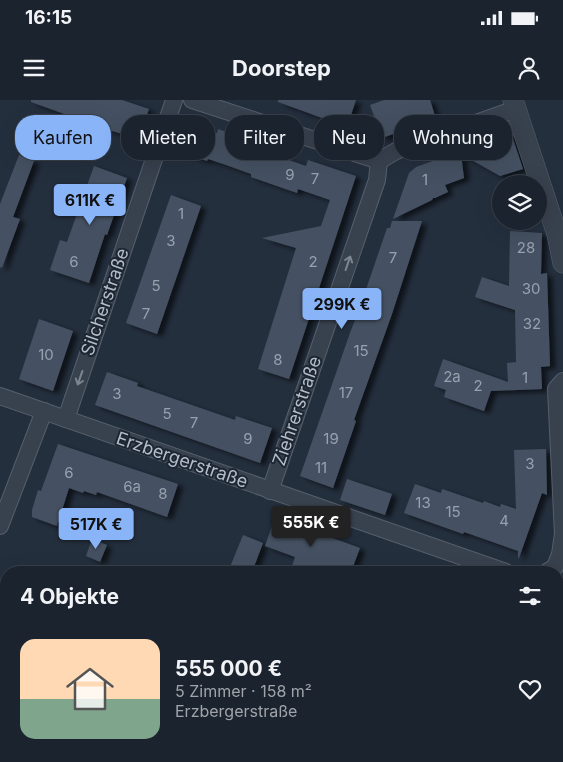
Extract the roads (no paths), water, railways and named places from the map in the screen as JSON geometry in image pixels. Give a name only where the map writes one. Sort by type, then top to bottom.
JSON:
[{"type":"street","name":"Silcherstraße","points":[[66,419],[174,100]]},
{"type":"street","points":[[192,100],[379,161],[396,151],[514,105],[557,234],[563,263]]},
{"type":"street","name":"Ziehrerstraße","points":[[270,491],[377,180],[379,161]]},
{"type":"street","points":[[555,566],[560,554],[563,534],[556,389],[563,381]]},
{"type":"street","name":"Erzbergerstraße","points":[[0,396],[482,566]]},
{"type":"street","points":[[0,526],[44,411]]}]
